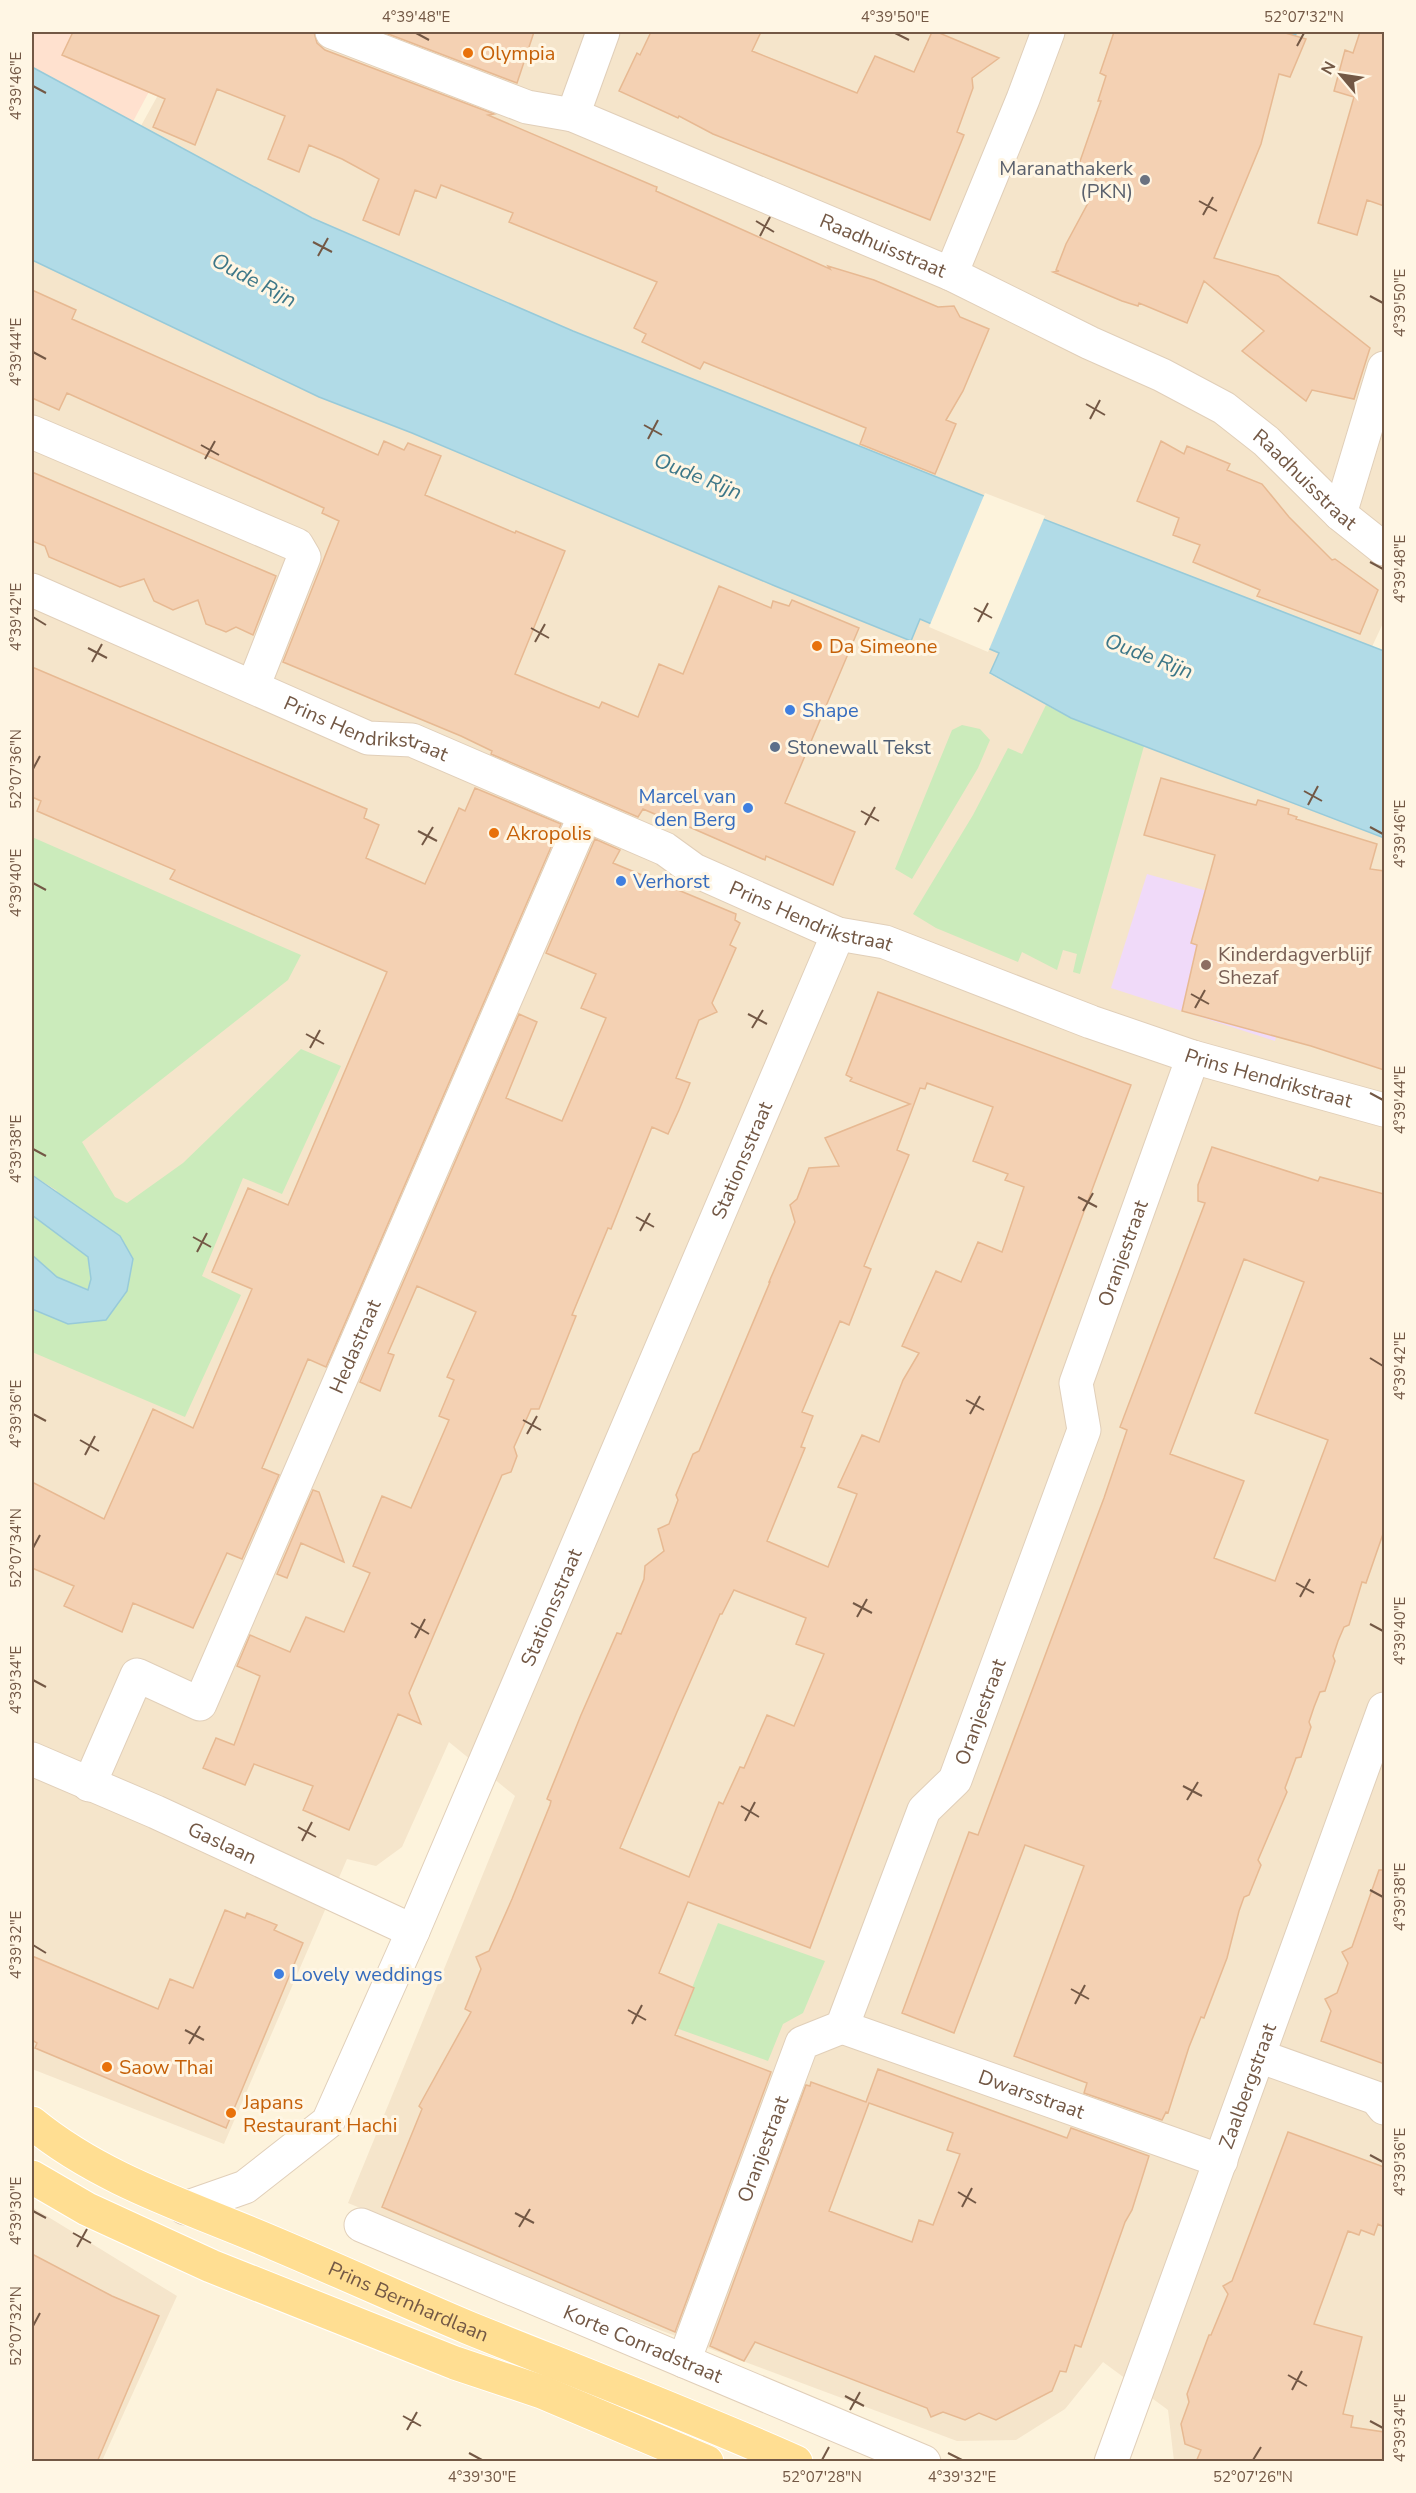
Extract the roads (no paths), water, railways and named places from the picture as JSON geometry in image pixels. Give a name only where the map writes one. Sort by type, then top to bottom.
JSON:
[{"type":"main road","name":"Prins Bernhardlaan","points":[[32,2123],[61,2147],[107,2173],[185,2208],[796,2462]]},
{"type":"main road","name":"Prins Bernhardlaan","points":[[32,2177],[87,2209],[212,2265],[455,2363],[542,2392],[706,2462]]},
{"type":"street","name":"Raadhuisstraat","points":[[332,32],[527,107],[573,115],[951,274],[1090,343],[1162,375],[1224,408],[1266,441],[1340,514],[1384,549]]},
{"type":"street","points":[[573,115],[603,32]]},
{"type":"street","points":[[951,274],[1048,32]]},
{"type":"street","points":[[1340,514],[1384,369]]},
{"type":"street","points":[[32,432],[297,545],[304,557],[253,687]]},
{"type":"street","name":"Prins Hendrikstraat","points":[[32,590],[368,738],[412,740],[665,849],[694,870],[838,934],[885,942],[1091,1022],[1193,1057],[1384,1110]]},
{"type":"street","name":"Hedastraat","points":[[89,1785],[137,1675],[200,1704],[585,815]]},
{"type":"street","name":"Stationsstraat","points":[[185,2208],[245,2187],[328,2122],[413,1931],[838,934]]},
{"type":"street","name":"Oranjestraat","points":[[684,2361],[802,2043],[842,2027],[924,1810],[955,1780],[1084,1431],[1076,1383],[1193,1057]]},
{"type":"street","name":"Zaalbergstraat","points":[[1111,2462],[1384,1709]]},
{"type":"street","name":"Gaslaan","points":[[32,1759],[156,1812],[413,1931]]},
{"type":"street","name":"Dwarsstraat","points":[[842,2027],[1221,2161]]},
{"type":"street","points":[[1259,2056],[1376,2098],[1384,2108]]},
{"type":"street","name":"Korte Conradstraat","points":[[361,2225],[924,2462]]},
{"type":"water","name":"Oude Rijn","points":[[32,67],[312,218],[573,331],[989,498],[1384,651],[1384,838],[1071,718],[990,673],[999,653],[920,619],[911,641],[412,433],[319,397],[32,260]]},
{"type":"water","points":[[32,1175],[120,1236],[133,1259],[127,1291],[106,1320],[68,1324],[32,1309],[32,1255],[57,1277],[88,1290],[91,1279],[88,1257],[32,1215]]},
{"type":"waterway","points":[[1286,51],[1291,32]]},
{"type":"place","name":"Olympia","points":[[468,53]]},
{"type":"place","name":"Maranathakerk (PKN)","points":[[1145,180]]},
{"type":"place","name":"Da Simeone","points":[[817,646]]},
{"type":"place","name":"Shape","points":[[790,710]]},
{"type":"place","name":"Stonewall Tekst","points":[[775,747]]},
{"type":"place","name":"Marcel van den Berg","points":[[748,808]]},
{"type":"place","name":"Akropolis","points":[[494,833]]},
{"type":"place","name":"Verhorst","points":[[621,881]]},
{"type":"place","name":"Kinderdagverblijf Shezaf","points":[[1206,965]]},
{"type":"place","name":"Lovely weddings","points":[[279,1974]]},
{"type":"place","name":"Saow Thai","points":[[107,2067]]},
{"type":"place","name":"Japans Restaurant Hachi","points":[[231,2113]]}]
